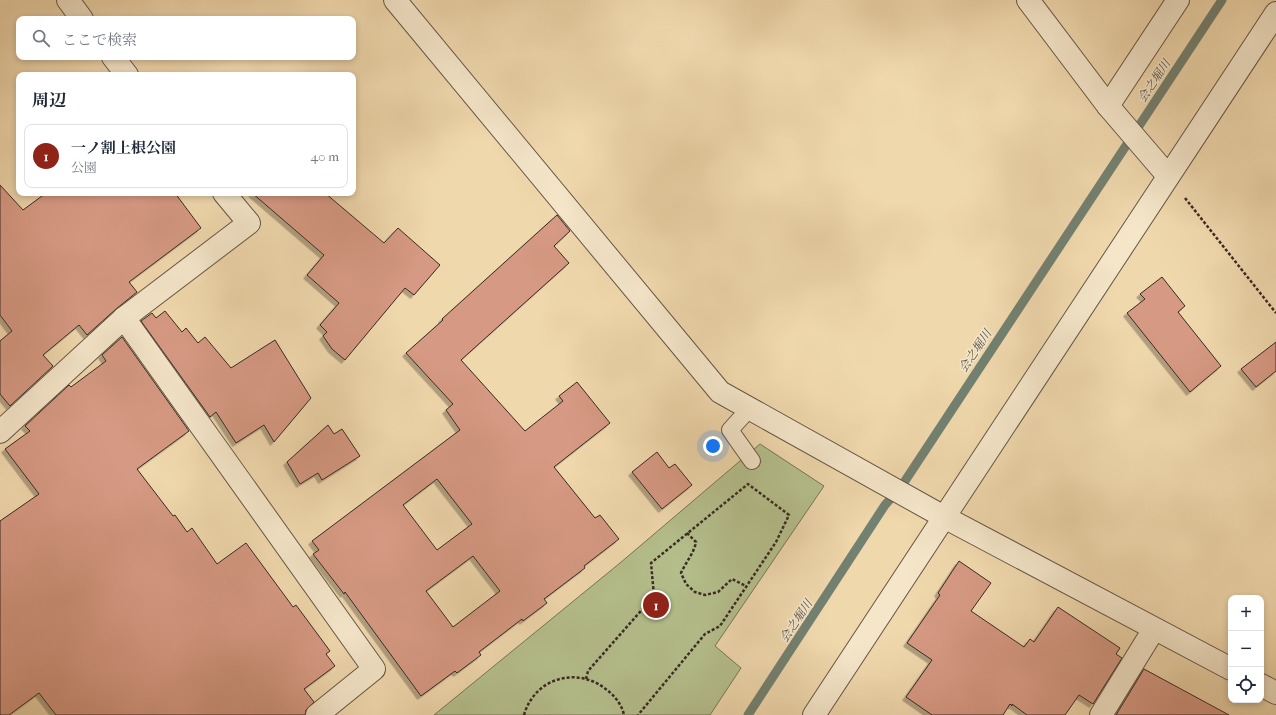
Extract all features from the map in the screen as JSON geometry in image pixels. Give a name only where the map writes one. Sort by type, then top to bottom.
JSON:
[{"type":"street","points":[[68,0],[80,16]]},
{"type":"street","points":[[395,0],[720,392],[944,517],[1228,667]]},
{"type":"street","points":[[1028,0],[1108,106],[1168,176]]},
{"type":"street","points":[[1108,106],[1178,0]]},
{"type":"street","points":[[814,715],[1276,13]]},
{"type":"street","points":[[115,60],[125,72]]},
{"type":"street","points":[[0,432],[124,318],[248,223],[226,196]]},
{"type":"street","points":[[124,318],[374,669],[317,715]]},
{"type":"street","points":[[1101,715],[1154,629]]},
{"type":"street","points":[[1264,687],[1276,693]]},
{"type":"lane","points":[[750,408],[730,430],[752,461]]},
{"type":"path","points":[[1168,176],[1276,313]]},
{"type":"path","points":[[586,679],[588,671],[654,596],[651,563],[748,484],[789,515],[776,542],[720,626],[705,634],[638,715]]},
{"type":"path","points":[[687,533],[696,542],[694,551],[681,573],[686,584],[695,592],[705,595],[718,592],[732,579],[746,586]]},
{"type":"path","points":[[524,715],[535,694],[548,683],[564,678],[581,677],[598,683],[613,694],[624,715]]},
{"type":"green space","points":[[760,444],[824,486],[715,646],[741,668],[710,715],[434,715],[620,563]]},
{"type":"building","points":[[0,185],[23,210],[42,196],[177,196],[201,228],[129,282],[137,292],[87,335],[79,325],[43,355],[53,366],[10,406],[0,394],[0,341],[12,331],[0,315]]},
{"type":"building","points":[[255,196],[329,196],[384,243],[398,228],[440,265],[414,295],[405,288],[345,360],[332,349],[323,336],[327,332],[320,325],[339,303],[307,275],[324,255]]},
{"type":"building","points":[[557,215],[570,231],[554,246],[569,263],[461,360],[525,431],[563,401],[559,396],[577,382],[610,423],[554,467],[595,518],[600,515],[619,539],[584,566],[585,568],[544,599],[547,603],[523,621],[522,619],[479,652],[481,655],[457,673],[455,671],[421,696],[345,592],[344,594],[313,554],[319,550],[312,541],[460,430],[446,410],[453,404],[406,353],[443,320],[442,319]],"holes":[[[437,479],[472,524],[437,550],[403,505]],[[473,556],[500,591],[453,627],[426,591]]]},
{"type":"building","points":[[1162,277],[1185,306],[1178,312],[1221,366],[1190,392],[1127,313],[1145,299],[1140,294]]},
{"type":"building","points":[[165,311],[182,332],[186,328],[198,343],[205,337],[231,368],[275,340],[311,398],[274,442],[264,425],[236,443],[216,412],[210,417],[141,321],[152,313],[156,318]]},
{"type":"building","points":[[122,337],[189,431],[137,469],[187,532],[192,528],[217,564],[246,543],[293,607],[296,605],[330,651],[326,654],[335,666],[304,689],[314,702],[306,710],[305,715],[56,715],[39,693],[9,715],[0,715],[0,521],[39,494],[5,449],[30,431],[25,426],[69,385],[71,387],[106,361],[102,355]]},
{"type":"building","points":[[1276,342],[1276,371],[1256,387],[1241,369]]},
{"type":"building","points":[[328,425],[334,434],[342,429],[360,456],[322,480],[318,473],[300,484],[287,462]]},
{"type":"building","points":[[657,452],[669,468],[675,464],[692,485],[662,509],[632,472]]},
{"type":"building","points":[[959,561],[991,583],[971,611],[1024,647],[1030,639],[1034,642],[1058,607],[1120,648],[1116,654],[1122,658],[1093,704],[1079,695],[1065,715],[1027,715],[1010,704],[1003,715],[932,715],[906,697],[932,660],[907,643],[940,595],[938,593]]},
{"type":"building","points":[[1144,669],[1229,715],[1116,715]]},
{"type":"waterway","name":"会之堀川","points":[[748,715],[885,505],[901,487],[1222,0]]},
{"type":"place","name":"一ノ割上根公園","points":[[656,605]]}]
